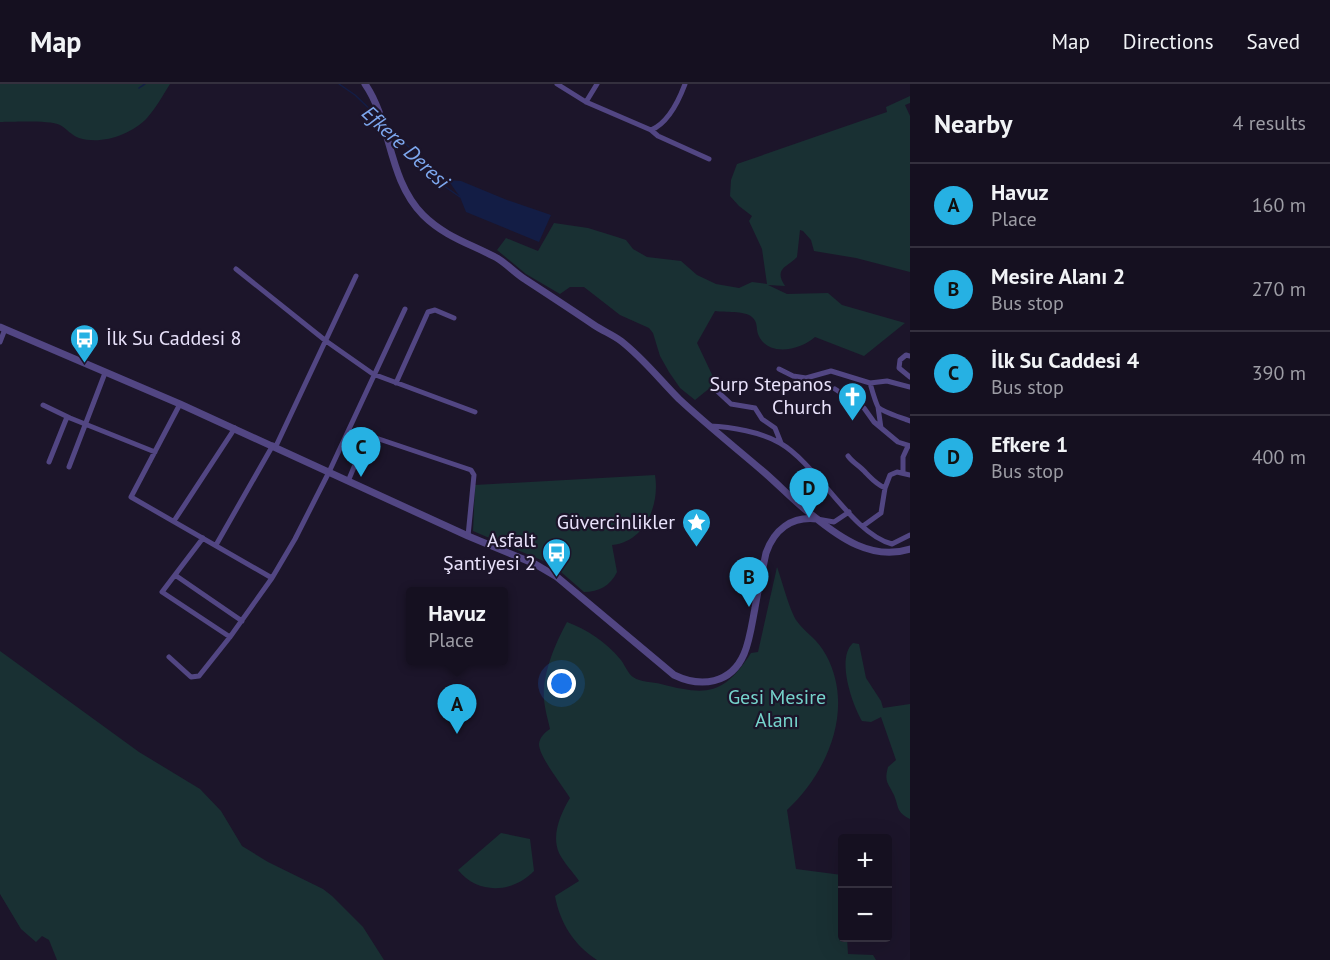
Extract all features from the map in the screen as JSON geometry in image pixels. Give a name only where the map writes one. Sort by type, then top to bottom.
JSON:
[{"type":"street","points":[[365,84],[370,91],[394,165],[406,191],[422,214],[444,234],[498,259],[524,279],[620,340],[709,426],[839,536],[858,546],[879,552],[901,552],[910,549]]},
{"type":"street","points":[[557,84],[586,102],[651,130],[658,136],[709,159]]},
{"type":"street","points":[[586,102],[597,84]]},
{"type":"street","points":[[651,130],[668,116],[685,84]]},
{"type":"street","points":[[236,269],[326,341],[374,374],[475,412]]},
{"type":"street","points":[[216,545],[274,446],[356,276]]},
{"type":"street","points":[[169,657],[191,677],[197,678],[242,621],[272,578],[329,472],[405,309]]},
{"type":"street","points":[[396,383],[428,312],[435,310],[454,318]]},
{"type":"street","points":[[0,342],[3,328],[235,428],[468,536],[527,560],[557,577],[674,675],[687,681],[710,683],[729,675],[739,664],[745,653],[766,553],[776,533],[784,525],[796,520],[817,519],[834,522],[849,512]]},
{"type":"street","points":[[910,356],[900,360],[899,368],[910,377]]},
{"type":"street","points":[[779,369],[793,376],[806,378],[831,371],[870,383],[886,381],[910,387]]},
{"type":"street","points":[[69,467],[105,373]]},
{"type":"street","points":[[870,383],[881,428]]},
{"type":"street","points":[[835,389],[864,408],[881,428],[898,442],[909,446],[903,457],[903,473]]},
{"type":"street","points":[[717,391],[731,404],[755,408],[762,419],[775,428],[781,444]]},
{"type":"street","points":[[180,404],[131,496],[272,578]]},
{"type":"street","points":[[44,405],[67,417],[155,452]]},
{"type":"street","points":[[877,406],[910,422]]},
{"type":"street","points":[[49,462],[67,417]]},
{"type":"street","points":[[709,426],[725,427],[781,444],[807,466],[863,526],[885,542],[892,544],[910,535]]},
{"type":"street","points":[[174,521],[235,428]]},
{"type":"street","points":[[349,479],[365,441],[373,437],[471,470],[474,476],[468,536]]},
{"type":"street","points":[[848,456],[853,463],[866,472],[873,483],[885,488]]},
{"type":"street","points":[[863,526],[881,513],[885,488],[890,475],[897,472],[910,475]]},
{"type":"street","points":[[203,538],[162,592],[230,637]]},
{"type":"street","points":[[175,576],[242,621]]},
{"type":"green space","points":[[0,84],[170,84],[147,118],[133,129],[115,137],[88,140],[79,138],[55,123],[0,122]]},
{"type":"green space","points":[[910,96],[910,103],[905,105],[910,116],[910,272],[856,258],[814,251],[811,240],[800,230],[797,257],[781,272],[785,286],[768,285],[787,294],[828,293],[842,305],[905,323],[864,356],[815,337],[793,348],[776,349],[762,342],[755,321],[749,315],[715,311],[697,343],[716,383],[695,400],[680,388],[669,372],[649,328],[620,315],[584,287],[570,287],[560,294],[526,274],[497,250],[506,238],[538,251],[554,223],[588,228],[626,240],[633,249],[647,257],[681,261],[697,275],[716,284],[739,288],[752,282],[767,284],[762,249],[749,221],[752,216],[730,196],[731,180],[737,164],[887,112],[886,107]]},
{"type":"green space","points":[[655,475],[655,498],[648,520],[633,537],[612,545],[617,572],[604,587],[594,591],[584,592],[553,565],[473,531],[475,485]]},
{"type":"green space","name":"Gesi Mesire Alanı","points":[[777,567],[796,620],[819,644],[826,655],[834,675],[838,696],[833,738],[825,758],[802,795],[787,810],[796,869],[838,874],[838,942],[847,942],[848,954],[873,955],[876,960],[597,960],[581,947],[569,932],[557,906],[555,896],[579,881],[561,857],[556,839],[558,824],[570,798],[547,764],[539,744],[540,739],[550,729],[544,704],[547,670],[567,622],[603,642],[636,679],[691,690],[703,691],[723,684],[732,677],[751,653],[758,652]]},
{"type":"green space","points":[[853,643],[859,644],[866,678],[883,708],[910,704],[910,819],[900,811],[887,782],[888,767],[896,760],[881,717],[871,722],[862,721],[850,693],[846,659]]},
{"type":"green space","points":[[0,651],[139,752],[200,789],[221,811],[242,846],[332,896],[363,927],[384,960],[57,960],[49,940],[42,936],[36,942],[21,929],[0,894]]},
{"type":"green space","points":[[501,833],[530,839],[534,871],[516,884],[506,887],[485,887],[475,884],[458,870]]},
{"type":"water","points":[[448,180],[461,181],[551,215],[539,242],[466,212],[460,197]]},
{"type":"waterway","name":"Efkere Deresi","points":[[139,88],[145,84]]},
{"type":"waterway","name":"Efkere Deresi","points":[[339,84],[355,95],[377,116]]},
{"type":"waterway","name":"Efkere Deresi","points":[[387,126],[411,149],[434,179],[460,197]]},
{"type":"place","name":"İlk Su Caddesi 8","points":[[85,364]]},
{"type":"place","name":"Surp Stepanos Church","points":[[853,422]]},
{"type":"place","name":"İlk Su Caddesi 4","points":[[361,477]]},
{"type":"place","name":"Efkere 1","points":[[809,518]]},
{"type":"place","name":"Güvercinlikler","points":[[696,548]]},
{"type":"place","name":"Asfalt Şantiyesi 2","points":[[557,578]]},
{"type":"place","name":"Mesire Alanı 2","points":[[749,607]]},
{"type":"place","name":"Havuz","points":[[457,734]]}]
